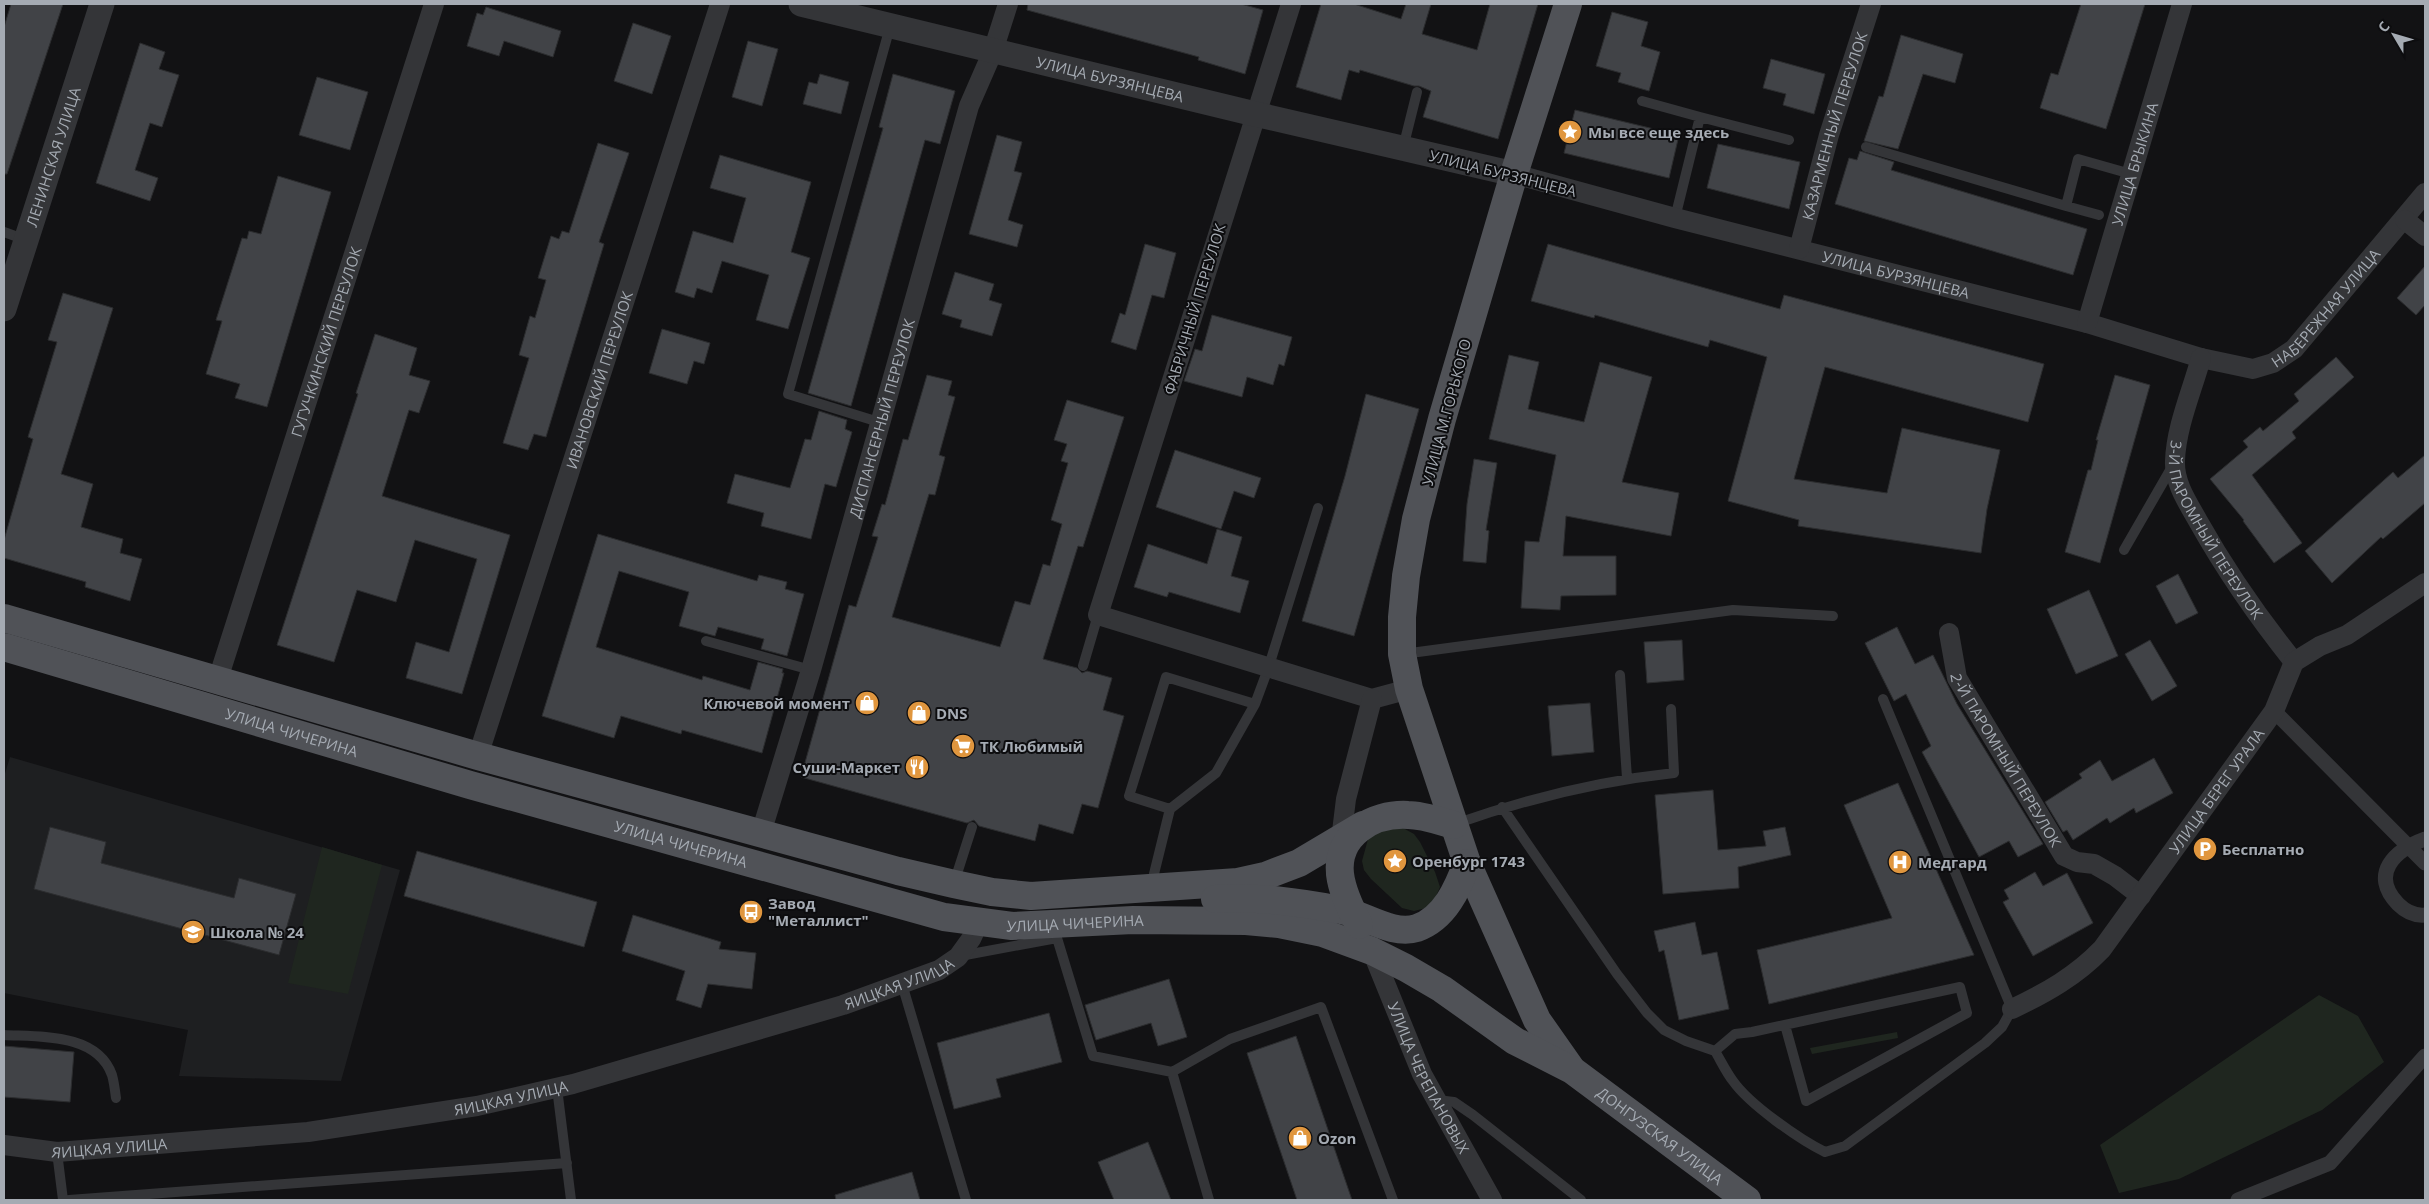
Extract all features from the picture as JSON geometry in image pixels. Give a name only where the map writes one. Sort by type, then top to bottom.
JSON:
[{"type":"main road","name":"УЛИЦА М.ГОРЬКОГО","points":[[1454,824],[1409,689],[1402,654],[1402,617],[1406,576],[1416,519],[1442,419],[1514,174],[1568,4]]},
{"type":"main road","name":"УЛИЦА ЧИЧЕРИНА","points":[[4,618],[478,756],[898,871],[992,892],[1031,896],[1223,884],[1265,876],[1299,863],[1348,840]]},
{"type":"main road","name":"УЛИЦА ЧИЧЕРИНА","points":[[4,647],[470,785],[944,917],[1057,932],[1133,920],[1246,921],[1279,924],[1323,933],[1372,951],[1442,989],[1515,1041],[1572,1070]]},
{"type":"main road","points":[[1372,951],[1355,907],[1340,876],[1348,840],[1376,819],[1409,814],[1454,824],[1467,863],[1537,1020],[1572,1070]]},
{"type":"main road","points":[[1133,920],[1177,907],[1217,899],[1248,898],[1355,907],[1385,926],[1404,930],[1418,927],[1434,918],[1450,900],[1467,863]]},
{"type":"main road","name":"ДОНГУЗСКАЯ УЛИЦА","points":[[1572,1070],[1747,1200]]},
{"type":"street","name":"ЛЕНИНСКАЯ УЛИЦА","points":[[4,309],[15,236],[102,4]]},
{"type":"street","name":"ГУГУЧКИНСКИЙ ПЕРЕУЛОК","points":[[218,679],[434,4]]},
{"type":"street","name":"ИВАНОВСКИЙ ПЕРЕУЛОК","points":[[478,756],[720,4]]},
{"type":"street","name":"УЛИЦА БУРЗЯНЦЕВА","points":[[802,4],[1255,114],[1514,174],[1675,218],[2087,323],[2201,358]]},
{"type":"street","name":"ДИСПАНСЕРНЫЙ ПЕРЕУЛОК","points":[[761,833],[811,670],[882,423],[969,106],[993,51],[1008,4]]},
{"type":"street","name":"ФАБРИЧНЫЙ ПЕРЕУЛОК","points":[[1098,615],[1291,4]]},
{"type":"street","name":"КАЗАРМЕННЫЙ ПЕРЕУЛОК","points":[[1799,249],[1829,135],[1871,4]]},
{"type":"street","name":"УЛИЦА БРЫКИНА","points":[[2087,323],[2182,4]]},
{"type":"street","name":"НАБЕРЕЖНАЯ УЛИЦА","points":[[2201,358],[2253,369],[2273,363],[2294,349],[2405,220],[2425,193]]},
{"type":"street","points":[[2405,220],[2425,236]]},
{"type":"street","name":"3-Й ПАРОМНЫЙ ПЕРЕУЛОК","points":[[2201,358],[2181,429],[2175,462],[2181,491],[2218,557],[2258,617],[2294,662]]},
{"type":"street","points":[[2294,662],[2320,646],[2347,635],[2425,583]]},
{"type":"street","points":[[1098,615],[1268,669],[1372,699],[1409,689]]},
{"type":"street","name":"2-Й ПАРОМНЫЙ ПЕРЕУЛОК","points":[[1949,633],[1957,678],[2064,856],[2077,862],[2094,864],[2115,876],[2141,896]]},
{"type":"street","name":"УЛИЦА БЕРЕГ УРАЛА","points":[[2012,1009],[2041,996],[2082,970],[2102,949],[2274,711],[2294,662]]},
{"type":"street","points":[[1348,840],[1346,799],[1372,699]]},
{"type":"street","points":[[2274,711],[2425,863]]},
{"type":"street","points":[[2425,839],[2408,845],[2391,861],[2385,877],[2387,893],[2402,908],[2416,916],[2425,915]]},
{"type":"street","name":"ЯИЦКАЯ УЛИЦА","points":[[4,1145],[57,1152],[308,1132],[477,1106],[557,1088],[843,1005],[939,970],[958,957],[970,940],[979,922]]},
{"type":"street","name":"УЛИЦА ЧЕРЕПАНОВЫХ","points":[[1372,951],[1418,1066],[1492,1200]]},
{"type":"street","points":[[2238,1200],[2330,1163],[2425,1056]]},
{"type":"lane","points":[[882,423],[788,394],[891,25]]},
{"type":"lane","points":[[1403,148],[1417,92]]},
{"type":"lane","points":[[1642,101],[1789,140]]},
{"type":"lane","points":[[1675,218],[1700,117]]},
{"type":"lane","points":[[1866,148],[2099,215]]},
{"type":"lane","points":[[2066,206],[2078,159],[2130,174]]},
{"type":"lane","points":[[2124,550],[2175,462]]},
{"type":"lane","points":[[1150,889],[1170,809],[1216,773],[1255,704],[1268,669],[1318,508]]},
{"type":"lane","points":[[1402,654],[1733,610],[1833,616]]},
{"type":"lane","points":[[1083,666],[1098,615]]},
{"type":"lane","points":[[706,642],[811,670]]},
{"type":"lane","points":[[1620,675],[1627,778]]},
{"type":"lane","points":[[1170,809],[1129,796],[1166,677],[1255,704]]},
{"type":"lane","points":[[1502,807],[1646,1013],[1664,1030],[1686,1041],[1715,1051],[1733,1082],[1753,1101],[1802,1141],[1825,1152],[1845,1146],[1985,1043],[2002,1027],[2012,1009],[1883,699]]},
{"type":"lane","points":[[1454,824],[1502,807],[1627,778],[1674,773],[1671,709]]},
{"type":"lane","points":[[954,884],[972,827]]},
{"type":"lane","points":[[958,957],[1057,932],[1093,1056],[1172,1072],[1230,1039],[1320,1007],[1392,1200]]},
{"type":"lane","points":[[902,984],[966,1200]]},
{"type":"lane","points":[[1715,1051],[1735,1034],[1960,987],[1967,1013],[1806,1101],[1785,1025]]},
{"type":"lane","points":[[4,1035],[71,1040],[100,1056],[112,1074],[116,1098]]},
{"type":"lane","points":[[1172,1072],[1209,1200]]},
{"type":"lane","points":[[557,1088],[571,1200]]},
{"type":"lane","points":[[1437,1100],[1454,1102],[1581,1200]]},
{"type":"lane","points":[[57,1152],[63,1200]]},
{"type":"lane","points":[[69,1200],[567,1163]]},
{"type":"shaded area","name":"Школа № 24","points":[[10,757],[400,870],[341,1081],[179,1076],[188,1030],[4,993],[4,777]]},
{"type":"shaded area","points":[[1403,828],[1414,834],[1420,842],[1435,872],[1440,887],[1433,903],[1426,908],[1414,911],[1402,908],[1371,879],[1364,870],[1362,861],[1368,839],[1378,830]]},
{"type":"shaded area","points":[[322,847],[382,865],[348,994],[288,983]]},
{"type":"shaded area","points":[[2319,995],[2358,1016],[2384,1062],[2322,1110],[2179,1179],[2119,1193],[2100,1145]]},
{"type":"shaded area","points":[[1897,1032],[1898,1038],[1812,1054],[1810,1048]]},
{"type":"building","points":[[11,4],[63,4],[7,174],[4,174],[4,27]]},
{"type":"building","points":[[1028,4],[1241,4],[1263,10],[1245,74],[1198,60],[1199,57],[1027,10]]},
{"type":"building","points":[[1321,4],[1354,4],[1401,19],[1406,4],[1431,4],[1422,34],[1477,50],[1490,4],[1538,4],[1498,139],[1423,117],[1431,91],[1360,70],[1359,73],[1349,70],[1341,100],[1296,87]]},
{"type":"building","points":[[2081,4],[2145,4],[2106,129],[2040,108],[2051,73],[2058,75]]},
{"type":"building","points":[[486,7],[561,31],[553,57],[504,41],[499,56],[467,46],[477,13],[483,15]]},
{"type":"building","points":[[1612,12],[1648,22],[1641,46],[1660,52],[1649,91],[1618,82],[1621,73],[1596,66]]},
{"type":"building","points":[[633,23],[671,36],[652,94],[614,81]]},
{"type":"building","points":[[1901,35],[1963,54],[1955,83],[1923,74],[1898,149],[1864,141],[1879,96],[1883,97]]},
{"type":"building","points":[[748,41],[778,49],[762,106],[732,97]]},
{"type":"building","points":[[140,43],[165,52],[159,69],[179,75],[162,127],[150,123],[135,170],[158,178],[150,201],[96,183]]},
{"type":"building","points":[[1771,59],[1825,74],[1814,114],[1783,105],[1786,94],[1763,88]]},
{"type":"building","points":[[820,74],[849,82],[841,114],[803,104],[809,82],[817,84]]},
{"type":"building","points":[[893,74],[955,91],[940,144],[925,140],[851,406],[808,393],[883,128],[879,127]]},
{"type":"building","points":[[317,77],[368,92],[350,150],[299,135]]},
{"type":"building","points":[[1575,110],[1679,135],[1669,178],[1564,153]]},
{"type":"building","points":[[997,135],[1022,142],[1014,171],[1022,173],[1008,220],[1023,225],[1017,247],[969,234]]},
{"type":"building","points":[[598,143],[629,153],[599,242],[604,244],[546,437],[534,434],[528,450],[503,443],[529,358],[519,355],[530,316],[535,318],[546,280],[538,278],[551,236],[559,239],[562,231],[569,233]]},
{"type":"building","points":[[1718,144],[1800,162],[1789,209],[1707,188]]},
{"type":"building","points":[[1860,151],[1894,162],[1891,170],[2087,229],[2073,275],[1835,204],[1849,158],[1857,160]]},
{"type":"building","points":[[720,155],[811,182],[791,252],[810,258],[788,329],[756,320],[769,275],[722,261],[712,293],[697,288],[694,298],[675,292],[693,231],[733,243],[746,198],[710,188]]},
{"type":"building","points":[[278,176],[331,192],[267,407],[235,398],[240,384],[206,374],[222,321],[216,320],[242,238],[247,239],[249,231],[261,234]]},
{"type":"building","points":[[1145,244],[1176,253],[1164,298],[1152,295],[1136,350],[1111,342],[1120,313],[1125,315]]},
{"type":"building","points":[[1548,244],[1780,309],[1784,295],[2044,364],[2028,422],[1825,367],[1794,479],[1887,493],[1902,428],[2000,450],[1987,509],[1981,553],[1798,526],[1799,520],[1728,501],[1767,357],[1710,340],[1708,347],[1595,315],[1594,318],[1531,301]]},
{"type":"building","points":[[2425,266],[2425,305],[2416,315],[2397,298]]},
{"type":"building","points":[[955,272],[994,284],[989,300],[1002,304],[992,336],[960,327],[962,320],[942,314]]},
{"type":"building","points":[[63,293],[113,308],[61,474],[93,484],[81,527],[123,539],[120,553],[142,559],[130,601],[85,587],[86,582],[4,558],[4,540],[33,439],[28,437],[57,342],[48,340]]},
{"type":"building","points":[[1212,315],[1292,337],[1284,366],[1279,364],[1273,385],[1247,377],[1242,397],[1184,381],[1195,349],[1202,351]]},
{"type":"building","points":[[662,329],[710,343],[704,364],[694,361],[687,384],[649,373]]},
{"type":"building","points":[[375,334],[417,348],[409,375],[430,381],[419,413],[409,410],[382,496],[510,535],[462,694],[406,678],[416,642],[449,652],[477,559],[415,540],[396,602],[357,590],[334,662],[277,645],[358,394],[356,393]]},
{"type":"building","points":[[1509,355],[1539,362],[1528,409],[1584,422],[1600,362],[1652,377],[1622,482],[1679,493],[1671,536],[1566,516],[1563,556],[1616,556],[1616,595],[1561,596],[1560,610],[1521,608],[1525,541],[1539,542],[1556,455],[1489,439]]},
{"type":"building","points":[[2336,357],[2354,377],[2292,432],[2296,438],[2252,475],[2302,543],[2274,563],[2244,520],[2210,479],[2248,447],[2243,441],[2260,427],[2263,431],[2299,401],[2294,394]]},
{"type":"building","name":"ТК Любимый","points":[[927,375],[952,381],[948,395],[955,397],[939,455],[945,457],[935,495],[929,494],[892,617],[1000,647],[1015,601],[1030,605],[1043,564],[1050,566],[1062,524],[1051,520],[1068,463],[1061,461],[1067,444],[1054,440],[1067,400],[1124,417],[1083,547],[1078,546],[1043,659],[1077,668],[1082,673],[1087,671],[1112,678],[1103,710],[1124,716],[1098,808],[1082,804],[1073,834],[1039,824],[1035,841],[979,826],[974,820],[967,823],[801,777],[849,605],[856,607],[878,537],[872,536],[882,504],[885,505],[903,439],[908,440]]},
{"type":"building","points":[[2115,375],[2150,385],[2100,563],[2065,552],[2088,470],[2091,470],[2098,440],[2096,440]]},
{"type":"building","points":[[1366,394],[1419,409],[1354,636],[1302,621],[1345,476]]},
{"type":"building","points":[[819,411],[847,420],[845,429],[852,432],[836,487],[825,484],[811,539],[761,526],[764,513],[727,503],[735,474],[790,488],[805,439],[811,440]]},
{"type":"building","points":[[1175,450],[1261,478],[1254,498],[1234,491],[1221,529],[1156,507]]},
{"type":"building","points":[[2425,455],[2425,503],[2383,539],[2381,537],[2332,583],[2305,551],[2393,472],[2398,478]]},
{"type":"building","points":[[1474,459],[1497,463],[1486,530],[1489,531],[1486,563],[1463,561],[1467,504]]},
{"type":"building","points":[[1217,529],[1242,537],[1231,576],[1249,581],[1240,613],[1169,592],[1167,597],[1134,587],[1148,544],[1207,564]]},
{"type":"building","points":[[598,534],[757,581],[759,575],[787,582],[785,589],[804,594],[787,656],[761,649],[764,639],[718,627],[715,636],[679,626],[689,592],[619,571],[596,647],[702,680],[703,676],[750,690],[758,662],[783,669],[782,673],[784,673],[762,753],[682,730],[681,734],[621,716],[614,738],[542,716]]},
{"type":"building","points":[[2178,574],[2198,613],[2176,624],[2156,586]]},
{"type":"building","points":[[2089,590],[2118,656],[2076,674],[2047,609]]},
{"type":"building","points":[[1897,627],[1915,664],[1933,655],[1957,704],[2043,844],[2018,857],[2009,841],[1979,857],[1922,752],[1931,746],[1906,694],[1894,701],[1865,643]]},
{"type":"building","points":[[1682,640],[1684,680],[1647,683],[1644,642]]},
{"type":"building","points":[[2150,640],[2177,686],[2152,701],[2125,654]]},
{"type":"building","points":[[1590,703],[1594,752],[1552,756],[1548,706]]},
{"type":"building","points":[[2154,758],[2173,793],[2136,813],[2134,808],[2110,823],[2107,818],[2073,840],[2067,830],[2063,832],[2045,802],[2082,778],[2079,774],[2100,760],[2112,781]]},
{"type":"building","name":"Медгард","points":[[1898,783],[1974,955],[1769,1004],[1757,950],[1892,918],[1844,805]]},
{"type":"building","points":[[1713,790],[1718,850],[1766,846],[1763,831],[1785,827],[1791,855],[1738,867],[1739,888],[1663,894],[1655,795]]},
{"type":"building","points":[[50,827],[106,842],[101,863],[234,898],[239,878],[296,894],[279,955],[34,889]]},
{"type":"building","points":[[417,851],[597,902],[584,947],[404,896]]},
{"type":"building","points":[[2035,872],[2043,886],[2067,873],[2093,923],[2033,956],[2003,902],[2009,899],[2004,890]]},
{"type":"building","points":[[633,915],[721,942],[719,949],[756,953],[752,989],[708,984],[701,1008],[676,1000],[685,971],[622,951]]},
{"type":"building","points":[[1695,922],[1702,955],[1717,952],[1729,1009],[1679,1020],[1664,950],[1659,952],[1654,931]]},
{"type":"building","points":[[1169,979],[1187,1037],[1158,1046],[1151,1023],[1096,1040],[1085,1005]]},
{"type":"building","points":[[1049,1013],[1062,1062],[996,1079],[1001,1097],[954,1109],[937,1043]]},
{"type":"building","points":[[1296,1036],[1352,1200],[1297,1200],[1247,1053]]},
{"type":"building","points":[[4,1046],[74,1052],[70,1102],[4,1097]]},
{"type":"building","points":[[1148,1142],[1171,1200],[1114,1200],[1098,1162]]},
{"type":"building","points":[[912,1172],[920,1200],[836,1200],[835,1195]]},
{"type":"place","name":"Мы все еще здесь","points":[[1570,132]]},
{"type":"place","name":"Ключевой момент","points":[[867,703]]},
{"type":"place","name":"DNS","points":[[919,713]]},
{"type":"place","name":"ТК Любимый","points":[[963,746]]},
{"type":"place","name":"Суши-Маркет","points":[[917,767]]},
{"type":"place","name":"Бесплатно","points":[[2205,849]]},
{"type":"place","name":"Оренбург 1743","points":[[1395,861]]},
{"type":"place","name":"Медгард","points":[[1900,862]]},
{"type":"place","name":"Завод \"Металлист\"","points":[[751,912]]},
{"type":"place","name":"Школа № 24","points":[[193,932]]},
{"type":"place","name":"Ozon","points":[[1300,1138]]}]
